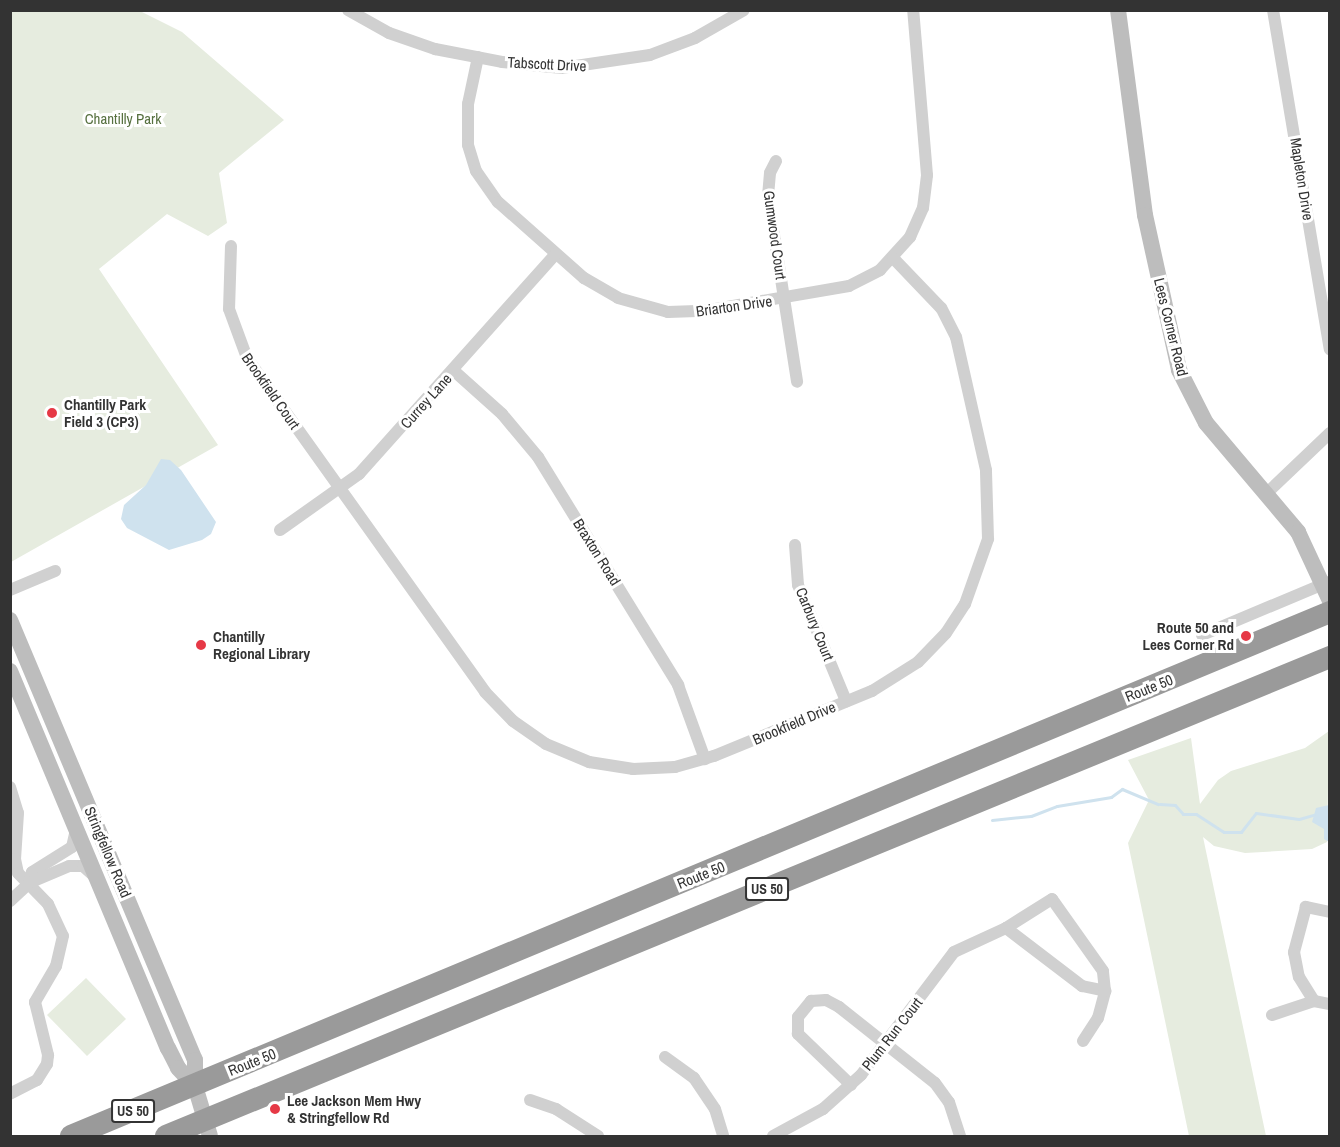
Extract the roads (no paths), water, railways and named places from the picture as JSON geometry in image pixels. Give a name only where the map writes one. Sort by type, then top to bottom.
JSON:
[{"type":"highway","name":"Route 50","points":[[71,1137],[1329,612]]},
{"type":"highway","name":"US 50","points":[[166,1137],[208,1130],[1329,657]]},
{"type":"main road","name":"Lees Corner Road","points":[[1118,10],[1145,215],[1179,370],[1206,423],[1268,492],[1298,532],[1326,583],[1329,601]]},
{"type":"main road","name":"Stringfellow Road","points":[[10,620],[195,1060],[195,1086],[208,1130]]},
{"type":"main road","name":"Stringfellow Road","points":[[10,671],[168,1047],[178,1068],[195,1086]]},
{"type":"street","name":"Tabscott Drive","points":[[348,10],[412,42],[478,57],[562,68],[621,63],[695,39],[744,10]]},
{"type":"street","name":"Briarton Drive","points":[[478,57],[466,125],[476,171],[498,202],[597,287],[652,309],[694,312],[849,286],[893,258],[917,224],[926,191],[913,10]]},
{"type":"street","name":"Mapleton Drive","points":[[1273,10],[1329,349]]},
{"type":"street","name":"Gumwood Court","points":[[776,161],[769,179],[768,196],[797,382]]},
{"type":"street","name":"Brookfield Court","points":[[231,246],[229,309],[238,342],[340,489]]},
{"type":"street","name":"Currey Lane","points":[[280,530],[340,489],[379,453],[556,254]]},
{"type":"street","name":"Brookfield Drive","points":[[340,489],[485,692],[529,734],[564,753],[612,766],[659,769],[705,759],[846,701],[896,677],[946,633],[975,583],[988,539],[986,470],[962,352],[941,308],[893,258]]},
{"type":"street","name":"Braxton Road","points":[[453,370],[502,414],[538,458],[678,685],[705,759]]},
{"type":"street","points":[[1268,492],[1329,433]]},
{"type":"street","name":"Carbury Court","points":[[795,545],[798,585],[846,701]]},
{"type":"street","points":[[10,590],[55,571]]},
{"type":"street","points":[[1202,634],[1326,583]]},
{"type":"street","points":[[10,787],[18,813],[15,859],[18,873],[55,915],[62,927],[63,945],[56,966],[35,1002],[35,1014],[48,1055],[46,1064],[37,1080],[10,1094]]},
{"type":"street","points":[[29,883],[32,872],[72,847],[77,839],[75,825]]},
{"type":"street","points":[[10,901],[29,883],[72,866],[86,868],[100,884]]},
{"type":"street","name":"Plum Run Court","points":[[773,1137],[823,1109],[851,1085],[885,1046],[954,952],[1006,928],[1052,899],[1103,971],[1105,991]]},
{"type":"street","points":[[1314,1001],[1299,977],[1296,944],[1306,907],[1329,912]]},
{"type":"street","points":[[1006,928],[1082,986],[1105,991],[1098,1018],[1083,1041]]},
{"type":"street","points":[[851,1085],[798,1034],[798,1017],[811,1001],[826,1000],[839,1007],[885,1046],[935,1083],[949,1102],[960,1137]]},
{"type":"street","points":[[1272,1015],[1314,1001],[1329,1004]]},
{"type":"street","points":[[665,1057],[694,1078],[716,1110],[723,1137]]},
{"type":"street","points":[[530,1100],[556,1108],[598,1137]]},
{"type":"water","points":[[161,459],[170,460],[181,470],[216,522],[211,534],[202,540],[169,550],[127,528],[121,519],[124,505],[146,485]]},
{"type":"water","points":[[1329,805],[1329,842],[1324,839],[1324,829],[1312,822],[1316,808]]},
{"type":"waterway","points":[[992,820],[1031,816],[1057,806],[1111,797],[1122,789],[1158,804]]},
{"type":"waterway","points":[[1160,804],[1175,805],[1183,814],[1196,814],[1224,832],[1241,832],[1256,813],[1299,819],[1313,815]]},
{"type":"place","name":"Chantilly Park Field 3 (CP3)","points":[[52,413]]},
{"type":"place","name":"Route 50 and Lees Corner Rd","points":[[1246,636]]},
{"type":"place","name":"Chantilly Regional Library","points":[[201,645]]},
{"type":"place","name":"Lee Jackson Mem Hwy & Stringfellow Rd","points":[[275,1109]]},
{"type":"park label","name":"Chantilly Park","points":[[123,119]]}]
